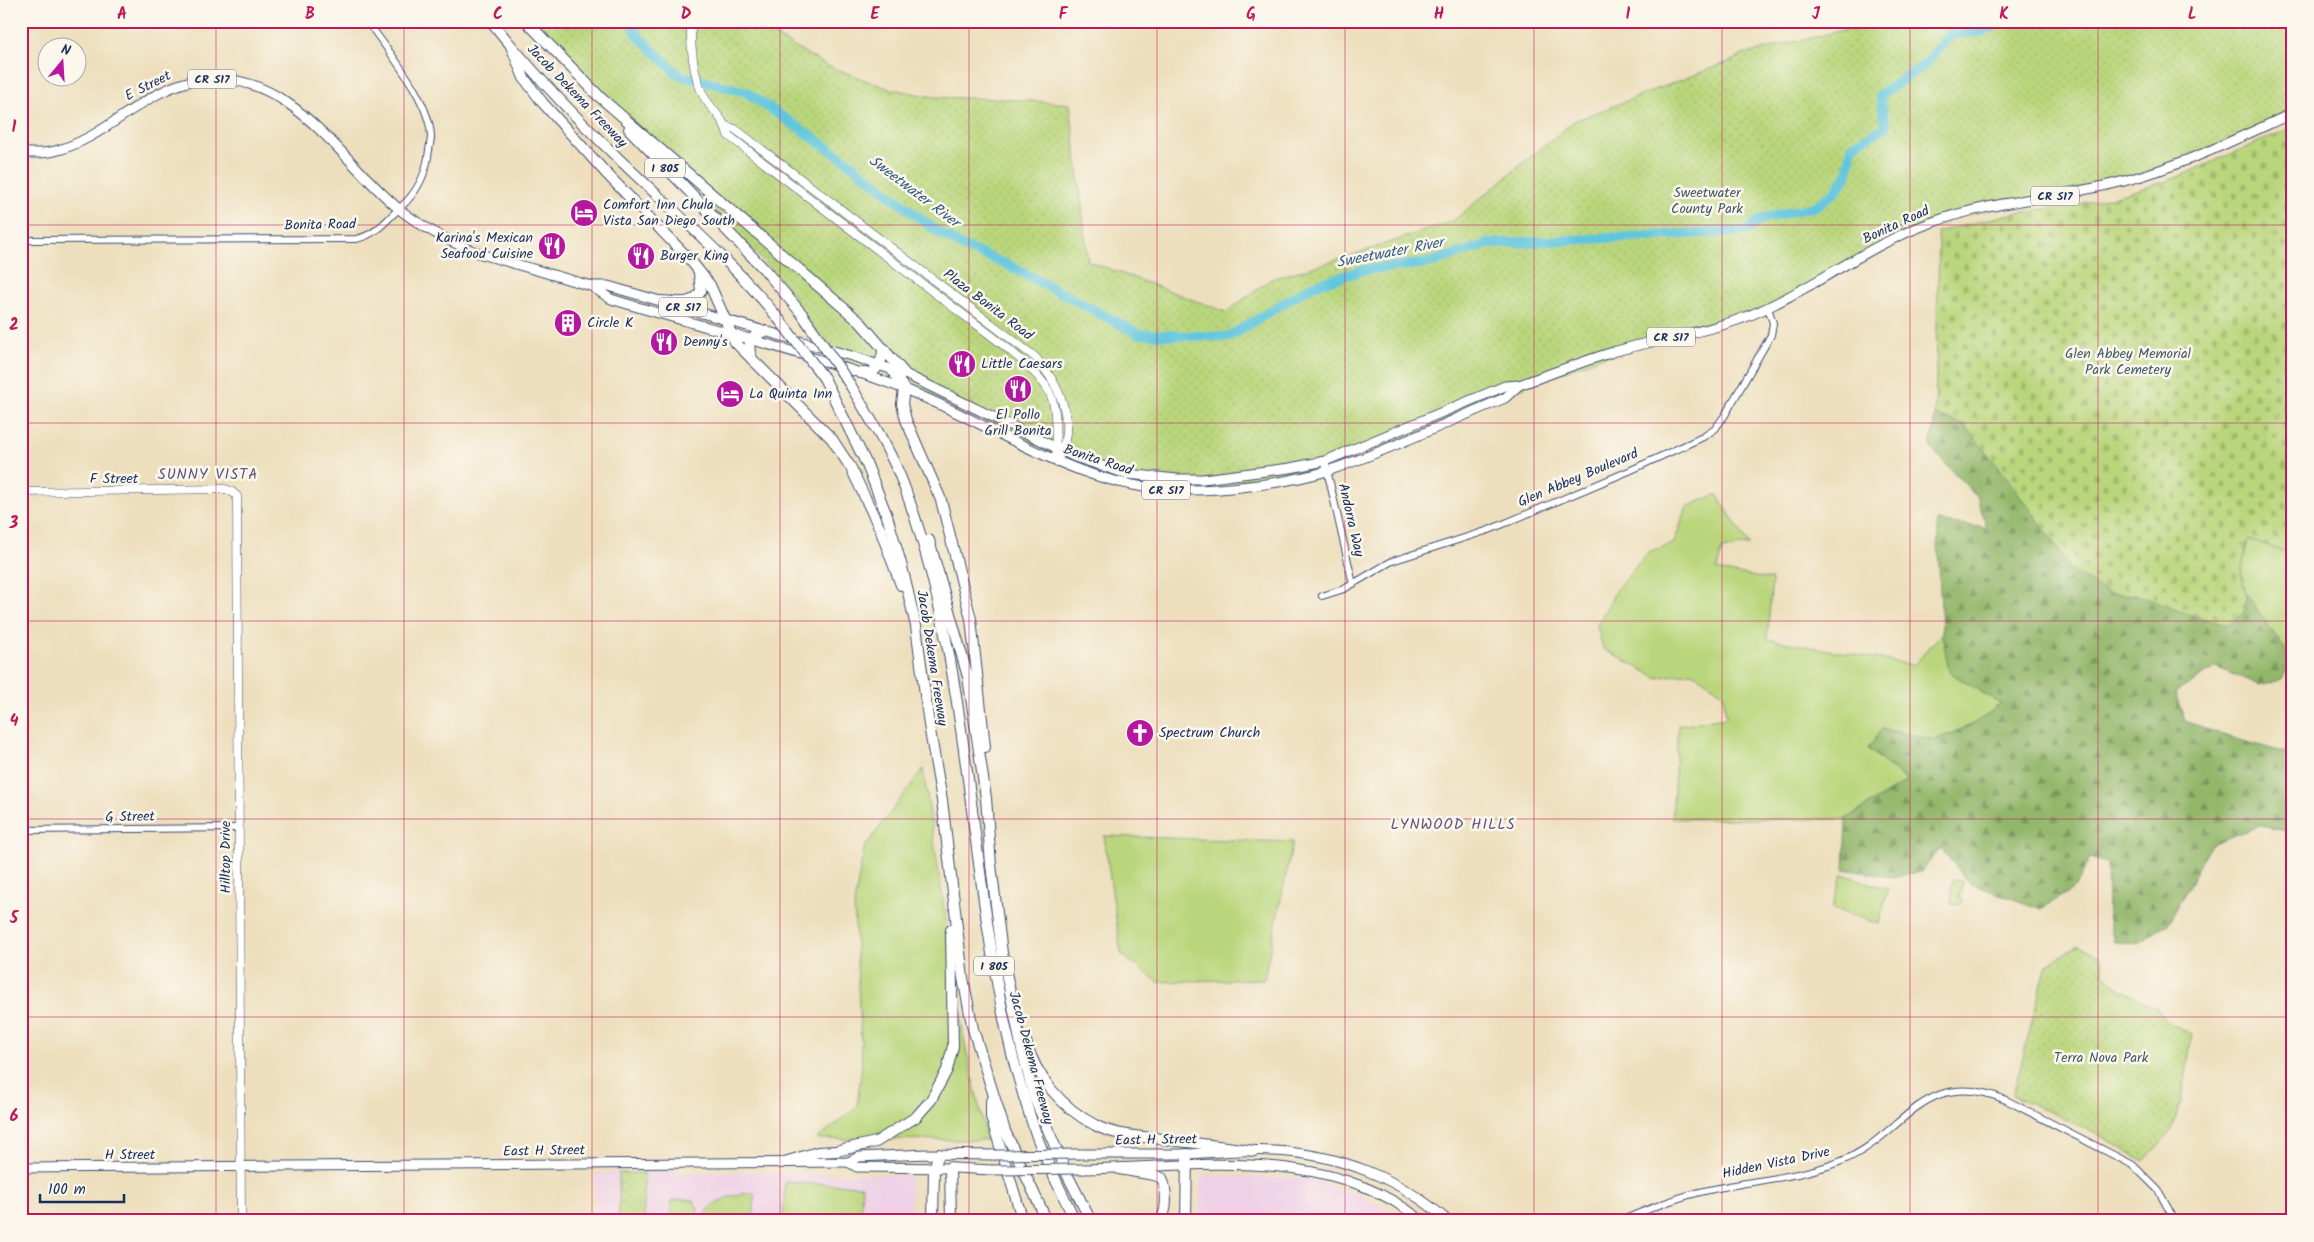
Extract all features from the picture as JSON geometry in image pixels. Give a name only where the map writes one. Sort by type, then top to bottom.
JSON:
[{"type":"highway","name":"Jacob Dekema Freeway","points":[[491,21],[511,46],[618,159],[743,276],[824,378],[863,456],[887,516],[902,567],[916,626],[929,725],[942,800],[950,879],[972,1029],[1014,1153],[1047,1221]]},
{"type":"highway","name":"Jacob Dekema Freeway","points":[[526,21],[669,173],[764,269],[802,314],[851,386],[890,454],[904,485],[932,573],[949,648],[988,932],[1006,1029],[1033,1126],[1075,1221]]},
{"type":"highway","points":[[511,46],[524,78],[542,102],[710,285],[731,335],[752,360],[811,416],[832,439],[851,468],[880,529],[916,626]]},
{"type":"highway","points":[[594,92],[861,322],[905,374]]},
{"type":"highway","points":[[662,301],[686,303],[694,300],[701,291],[698,270]]},
{"type":"highway","points":[[752,360],[750,340],[756,334],[765,331]]},
{"type":"highway","points":[[860,373],[872,373],[880,365],[883,357],[883,348]]},
{"type":"highway","points":[[892,370],[904,389],[902,404],[906,420],[943,507],[971,619],[985,746],[982,770]]},
{"type":"highway","points":[[904,485],[913,500],[930,545],[968,676],[982,770],[991,865],[1014,1020],[1034,1096],[1067,1174],[1091,1221]]},
{"type":"highway","points":[[781,1162],[818,1152],[836,1151],[876,1142],[916,1116],[931,1100],[947,1070],[953,1046],[950,879]]},
{"type":"highway","points":[[1008,981],[1032,1058],[1047,1084],[1067,1106],[1096,1126],[1126,1134],[1254,1151]]},
{"type":"highway","points":[[992,1092],[990,1118],[1023,1221]]},
{"type":"highway","points":[[933,1221],[934,1168],[938,1154]]},
{"type":"highway","points":[[1186,1221],[1187,1154]]},
{"type":"highway","points":[[950,1168],[951,1221]]},
{"type":"highway","points":[[1119,1169],[1162,1178],[1165,1184],[1165,1198],[1164,1216],[1160,1221]]},
{"type":"highway","points":[[1067,1174],[1097,1221]]},
{"type":"main road","name":"Plaza Bonita Road","points":[[691,21],[698,81],[708,103],[726,126],[728,135],[965,316],[1035,373],[1047,387],[1053,401],[1056,417],[1058,462]]},
{"type":"main road","name":"E Street","points":[[21,153],[46,153],[74,144],[102,129],[158,93],[175,86],[202,80],[231,80],[260,87],[286,101],[399,208]]},
{"type":"main road","name":"Bonita Road","points":[[591,286],[608,286],[880,365],[905,374],[1101,467],[1119,472],[1177,480],[1246,474],[1325,461],[1505,386],[1519,385],[1614,352],[1722,325],[1768,308],[1898,237],[1933,222],[1989,206],[2075,193],[2125,181],[2174,165],[2293,113]]},
{"type":"main road","name":"Plaza Bonita Road","points":[[726,126],[735,129],[1035,357],[1055,383],[1063,402],[1067,433],[1058,448]]},
{"type":"main road","name":"Bonita Road","points":[[399,208],[428,229],[469,250],[591,286],[612,299],[860,373],[932,400],[1058,462],[1101,478],[1132,486],[1181,490],[1212,490],[1327,471],[1505,398],[1519,385]]},
{"type":"main road","name":"F Street","points":[[21,492],[225,490],[235,493]]},
{"type":"main road","name":"Hilltop Drive","points":[[235,493],[237,502],[239,659],[240,1221]]},
{"type":"main road","name":"East H Street","points":[[240,1168],[848,1162],[859,1157],[938,1154],[1187,1154],[1254,1151],[1299,1153],[1362,1169],[1415,1195],[1448,1221]]},
{"type":"main road","name":"East H Street","points":[[848,1162],[857,1167],[991,1170],[1083,1170],[1188,1166],[1299,1168],[1336,1176],[1384,1195],[1422,1221]]},
{"type":"main road","name":"H Street","points":[[21,1168],[240,1168]]},
{"type":"street","points":[[367,21],[420,98],[431,137],[426,169],[417,188],[399,208]]},
{"type":"street","name":"Bonita Road","points":[[21,240],[356,239],[365,237],[376,230],[399,208]]},
{"type":"street","name":"Glen Abbey Boulevard","points":[[1322,596],[1353,584],[1392,562],[1488,530],[1629,471],[1703,437],[1715,429],[1725,415],[1771,335],[1773,323],[1768,308]]},
{"type":"street","name":"Andorra Way","points":[[1325,461],[1353,584]]},
{"type":"street","name":"G Street","points":[[21,830],[239,828]]},
{"type":"street","name":"Hidden Vista Drive","points":[[1620,1221],[1658,1205],[1708,1190],[1812,1171],[1840,1162],[1872,1143],[1923,1101],[1942,1094],[1966,1091],[1987,1093],[2006,1100],[2127,1161],[2158,1190],[2175,1221]]},
{"type":"shaded area","points":[[756,1172],[910,1175],[912,1221],[595,1221],[595,1173]]},
{"type":"shaded area","points":[[1200,1175],[1305,1178],[1365,1197],[1406,1221],[1200,1221]]},
{"type":"green space","name":"Sweetwater County Park","points":[[526,21],[748,21],[828,66],[887,88],[933,97],[1005,99],[1070,104],[1088,261],[1226,312],[1271,279],[1340,259],[1453,221],[1574,121],[1736,59],[1742,55],[1880,21],[2293,21],[2293,113],[2162,169],[1927,224],[1768,308],[1614,352],[1346,460],[1289,475],[1204,485],[1172,485],[1132,481],[1075,464],[923,392],[843,363],[802,314],[791,291],[720,215],[672,170]]},
{"type":"green space","name":"Glen Abbey Memorial Park Cemetery","points":[[2293,127],[2293,554],[2248,540],[2241,573],[2246,594],[2245,613],[2227,625],[2185,613],[2138,595],[2108,593],[2070,570],[2052,539],[2002,471],[1963,424],[1935,415],[1939,243],[1937,232],[2014,213],[2075,205],[2124,194],[2173,179]]},
{"type":"green space","points":[[1935,415],[1963,424],[2002,471],[2052,539],[2070,570],[2108,593],[2138,595],[2185,613],[2245,613],[2246,594],[2291,658],[2282,680],[2259,685],[2216,667],[2175,693],[2185,721],[2226,736],[2293,755],[2293,832],[2260,826],[2211,844],[2168,924],[2138,943],[2114,942],[2108,917],[2107,863],[2089,858],[2076,887],[2041,909],[1969,883],[1941,848],[1921,872],[1890,877],[1844,869],[1846,819],[1907,781],[1868,749],[1882,729],[1935,740],[1974,724],[2001,704],[1949,672],[1942,633],[1937,521],[1987,528],[1977,497],[1930,447]]},
{"type":"green space","points":[[1717,494],[1749,545],[1722,549],[1717,570],[1772,580],[1767,639],[1914,665],[1942,633],[1951,673],[2001,704],[1974,724],[1935,740],[1882,729],[1868,749],[1907,781],[1846,819],[1672,819],[1678,725],[1726,718],[1723,693],[1692,672],[1658,678],[1603,649],[1597,625],[1617,589],[1648,552],[1674,543],[1687,507]]},
{"type":"green space","points":[[2248,540],[2293,554],[2293,656],[2291,658],[2246,594],[2241,573]]},
{"type":"green space","points":[[923,769],[965,1045],[987,1140],[817,1139],[857,1107],[862,1064],[854,904],[864,848]]},
{"type":"green space","points":[[1104,836],[1293,842],[1264,979],[1158,982],[1121,954]]},
{"type":"green space","points":[[1842,874],[1888,889],[1879,924],[1832,908]]},
{"type":"green space","points":[[1954,879],[1962,880],[1962,893],[1959,895],[1963,901],[1959,905],[1951,904],[1952,881]]},
{"type":"green space","name":"Terra Nova Park","points":[[2079,945],[2102,958],[2104,973],[2119,988],[2158,1009],[2167,1022],[2192,1034],[2182,1101],[2170,1132],[2144,1161],[2097,1134],[2013,1095],[2047,964]]},
{"type":"green space","points":[[619,1173],[644,1173],[644,1221],[619,1221]]},
{"type":"green space","points":[[785,1182],[862,1186],[860,1221],[783,1221]]},
{"type":"green space","points":[[754,1193],[754,1221],[702,1221],[711,1208],[724,1199],[739,1194]]},
{"type":"green space","points":[[672,1200],[693,1200],[698,1209],[696,1221],[670,1221]]},
{"type":"waterway","name":"Sweetwater River","points":[[630,21],[639,37],[679,75],[746,92],[847,161],[936,231],[962,246],[1010,266],[1139,334],[1228,337],[1312,286],[1363,270],[1429,263],[1488,244],[1746,231],[1761,219],[1816,206],[1836,191],[1848,173],[1852,146],[1886,127],[1880,95],[1924,65],[1951,34],[1981,32],[2004,21]]},
{"type":"place","name":"Comfort Inn Chula Vista San Diego South","points":[[584,213]]},
{"type":"place","name":"Karina's Mexican Seafood Cuisine","points":[[552,246]]},
{"type":"place","name":"Burger King","points":[[641,256]]},
{"type":"place","name":"Circle K","points":[[568,323]]},
{"type":"place","name":"Denny's","points":[[664,342]]},
{"type":"place","name":"Little Caesars","points":[[962,364]]},
{"type":"place","name":"El Pollo Grill Bonita","points":[[1018,389]]},
{"type":"place","name":"La Quinta Inn","points":[[730,394]]},
{"type":"place","name":"Spectrum Church","points":[[1140,733]]},
{"type":"district","name":"SUNNY VISTA","points":[[208,475]]},
{"type":"district","name":"LYNWOOD HILLS","points":[[1453,825]]}]
